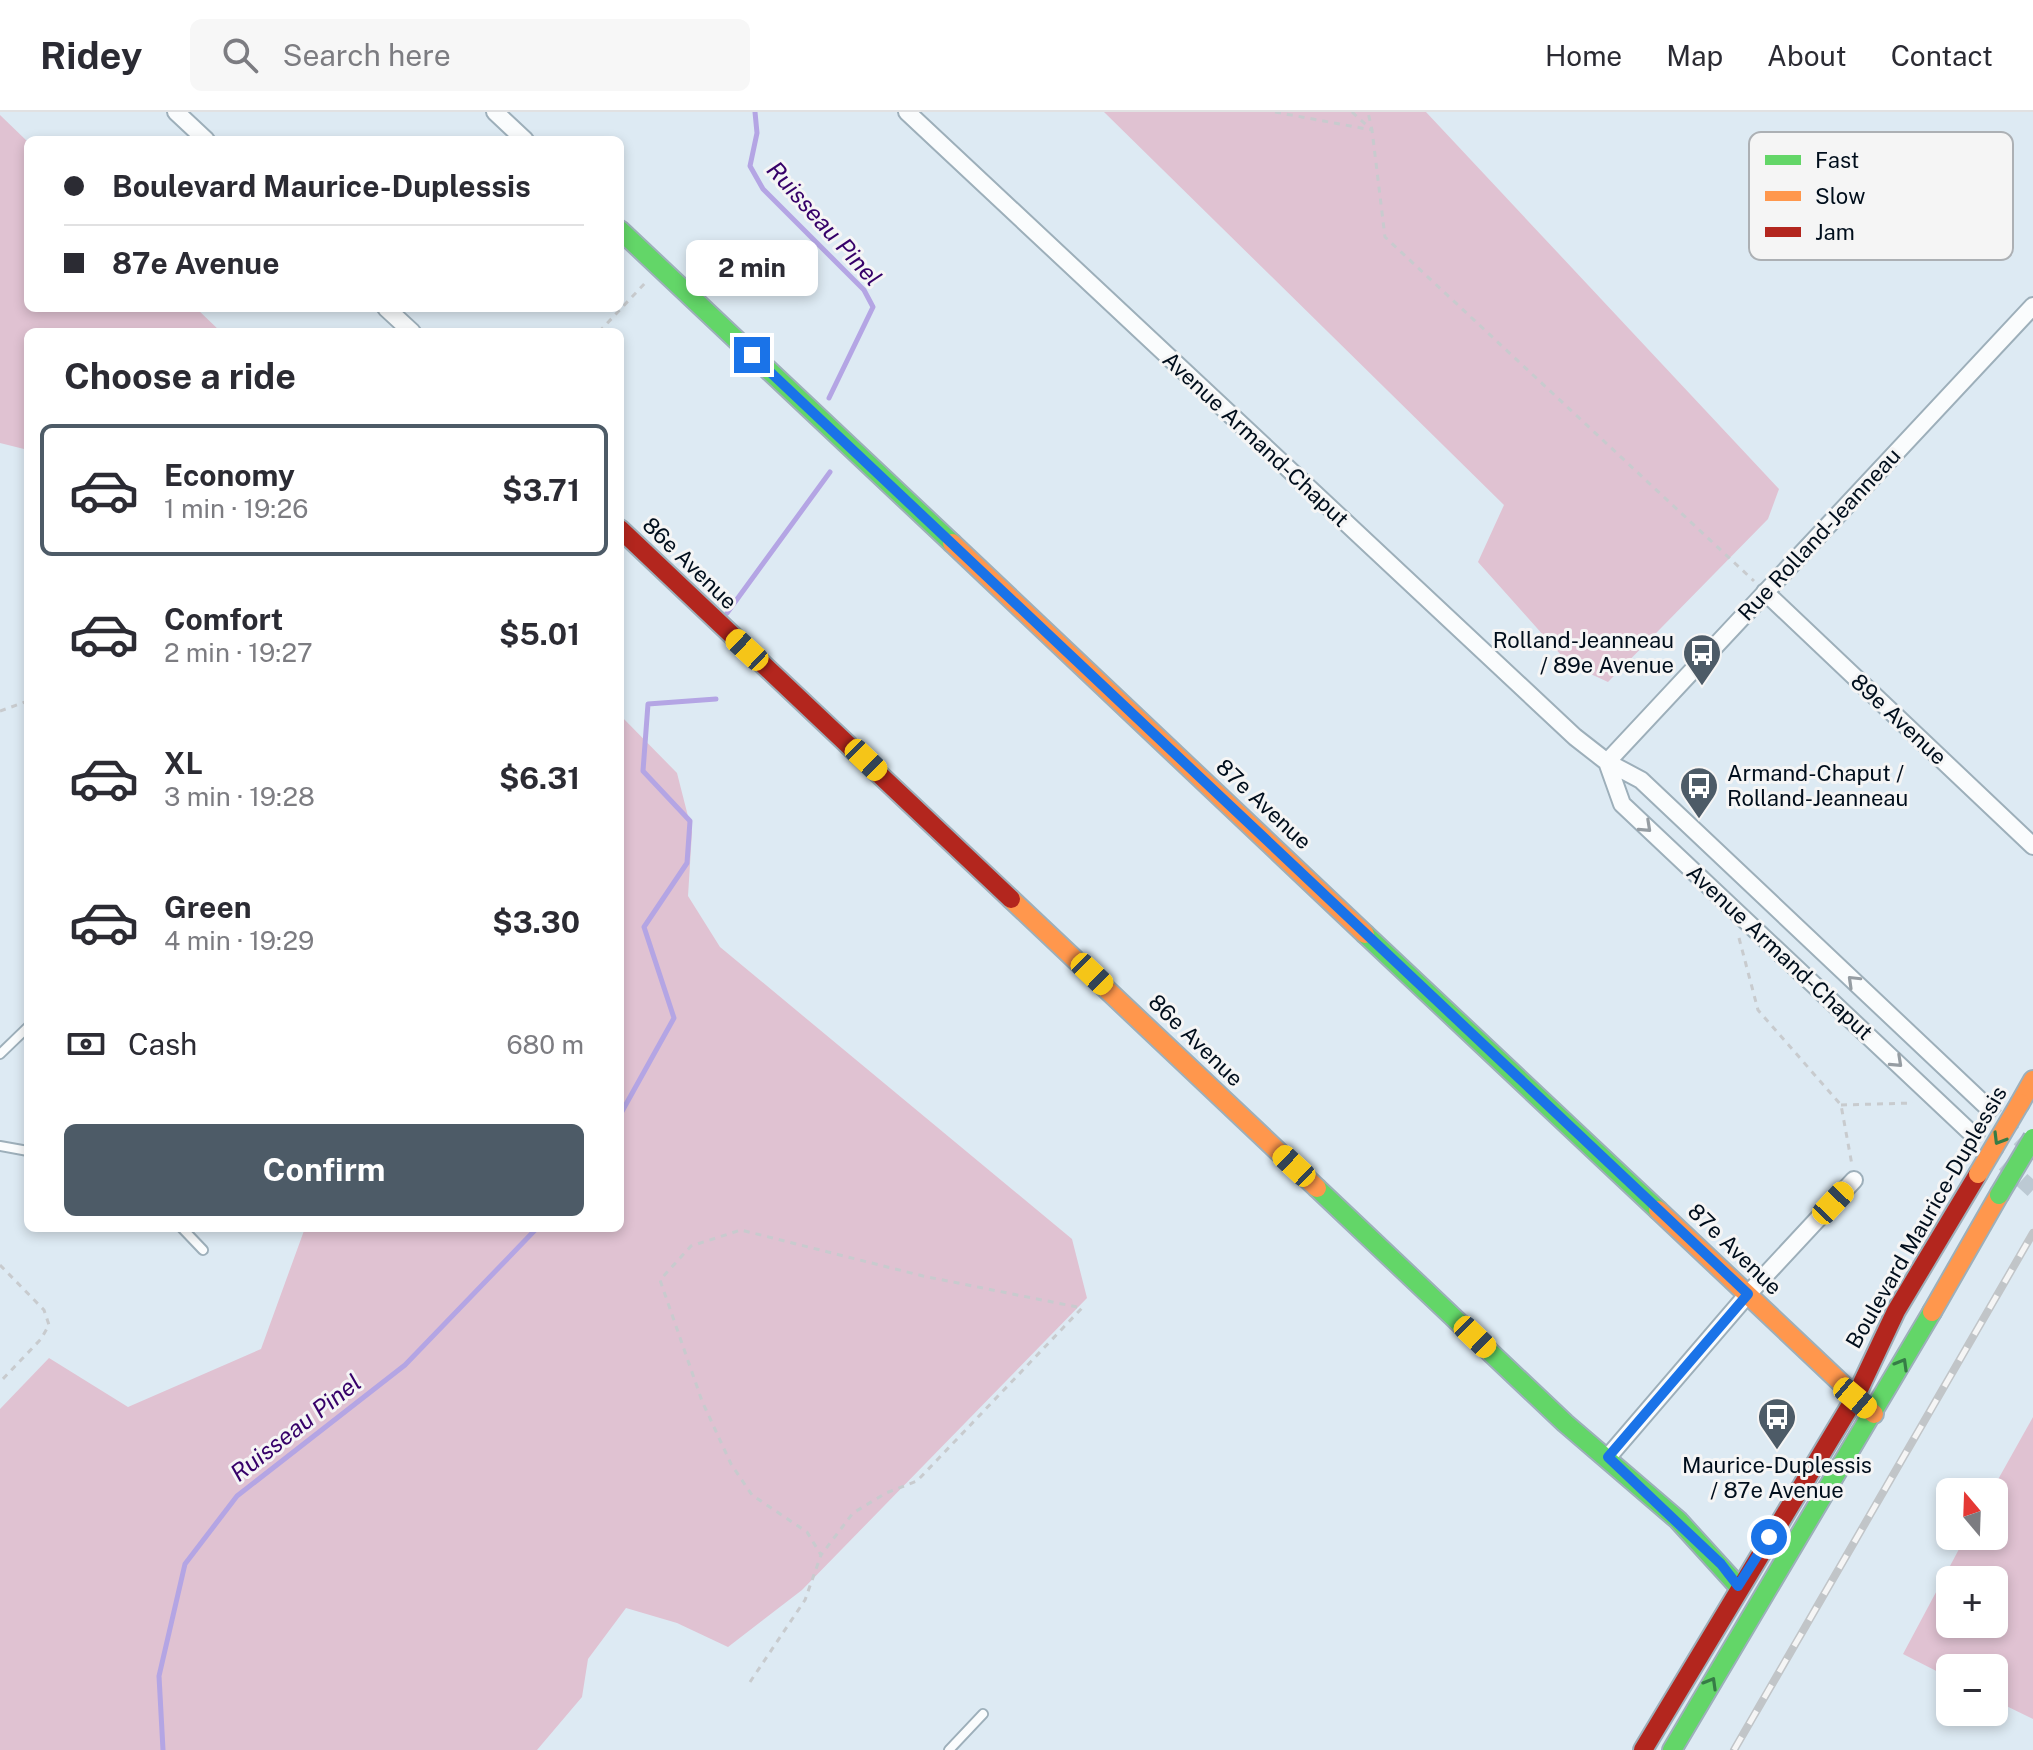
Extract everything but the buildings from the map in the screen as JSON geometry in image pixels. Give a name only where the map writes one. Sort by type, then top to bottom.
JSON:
[{"type":"street","points":[[176,112],[202,136]]},
{"type":"street","points":[[495,112],[521,136]]},
{"type":"street","name":"Avenue Armand-Chaput","points":[[907,112],[1528,694],[1607,762],[1641,780],[1985,1105]]},
{"type":"street","name":"87e Avenue","points":[[624,234],[1874,1414]]},
{"type":"street","name":"Rue Rolland-Jeanneau","points":[[1607,762],[2033,306]]},
{"type":"street","points":[[390,312],[408,328]]},
{"type":"street","name":"86e Avenue","points":[[624,533],[1553,1412],[1608,1457],[1721,1564],[1738,1586]]},
{"type":"street","name":"89e Avenue","points":[[1765,592],[2033,846]]},
{"type":"street","name":"Avenue Armand-Chaput","points":[[1607,762],[1622,804],[1969,1131]]},
{"type":"street","name":"Boulevard Maurice-Duplessis","points":[[1643,1750],[1738,1586],[1855,1398],[1868,1365],[1930,1251],[2033,1080]]},
{"type":"street","points":[[1672,1750],[1874,1414],[2033,1138]]},
{"type":"street","points":[[1608,1457],[1748,1294],[1854,1180]]},
{"type":"lane","points":[[0,1054],[24,1031]]},
{"type":"lane","points":[[0,1146],[24,1150]]},
{"type":"lane","points":[[186,1232],[203,1250]]},
{"type":"lane","points":[[949,1750],[983,1714]]},
{"type":"path","points":[[1275,112],[1372,130]]},
{"type":"path","points":[[1352,112],[1372,130]]},
{"type":"path","points":[[1368,112],[1385,237],[1765,592]]},
{"type":"path","points":[[624,305],[659,268]]},
{"type":"path","points":[[603,328],[618,312]]},
{"type":"path","points":[[0,711],[24,702]]},
{"type":"path","points":[[1738,936],[1758,1010],[1841,1105],[1854,1180]]},
{"type":"path","points":[[1841,1105],[1941,1103]]},
{"type":"path","points":[[750,1682],[805,1600],[821,1555],[853,1513],[886,1493],[917,1481],[1082,1308],[923,1276],[741,1230],[691,1246],[660,1280],[667,1309],[702,1401],[731,1464],[752,1495],[807,1532],[821,1555]]},
{"type":"path","points":[[0,1265],[44,1310],[49,1325],[41,1339],[0,1382]]},
{"type":"shaded area","points":[[1104,112],[1426,112],[1779,489],[1768,519],[1608,682],[1569,664],[1478,562],[1504,505]]},
{"type":"shaded area","points":[[0,115],[24,138],[24,312],[200,312],[217,328],[24,328],[24,449],[0,443]]},
{"type":"shaded area","points":[[624,719],[677,773],[692,832],[688,896],[720,947],[1072,1239],[1087,1298],[802,1590],[728,1647],[677,1623],[626,1608],[588,1659],[582,1697],[537,1750],[0,1750],[0,1409],[49,1358],[128,1407],[261,1349],[304,1232],[624,1232]]},
{"type":"shaded area","points":[[2033,1417],[2033,1719],[2008,1707],[2008,1654],[1936,1654],[1936,1671],[1903,1654],[1936,1592],[1936,1638],[2008,1638],[2008,1566],[1950,1566],[1959,1550],[2008,1550],[2008,1478],[1999,1478]]},
{"type":"waterway","name":"Ruisseau Pinel","points":[[755,112],[757,133],[750,166],[763,189],[864,290],[873,307],[829,398]]},
{"type":"waterway","name":"Ruisseau Pinel","points":[[727,613],[830,472]]},
{"type":"waterway","name":"Ruisseau Pinel","points":[[624,1108],[674,1018],[644,927],[687,863],[690,821],[643,771],[648,704],[716,699]]},
{"type":"waterway","name":"Ruisseau Pinel","points":[[163,1750],[159,1676],[185,1564],[237,1496],[405,1365],[533,1232]]},
{"type":"tunnel","points":[[1985,1105],[2033,1152]]},
{"type":"tunnel","points":[[1969,1131],[2033,1190]]},
{"type":"railway","points":[[1734,1750],[2033,1233]]},
{"type":"traffic: fast","points":[[624,234],[952,543]]},
{"type":"traffic: fast","points":[[1365,934],[1658,1210]]},
{"type":"traffic: fast","points":[[1999,1195],[2033,1138]]},
{"type":"traffic: fast","points":[[1317,1188],[1565,1423],[1678,1520],[1738,1586]]},
{"type":"traffic: fast","points":[[1672,1750],[1932,1312]]},
{"type":"traffic: slow","points":[[952,543],[1365,934]]},
{"type":"traffic: slow","points":[[1011,899],[1317,1188]]},
{"type":"traffic: slow","points":[[2020,1103],[2033,1080]]},
{"type":"traffic: slow","points":[[1978,1174],[2020,1103]]},
{"type":"traffic: slow","points":[[1932,1312],[1999,1195]]},
{"type":"traffic: slow","points":[[1658,1210],[1874,1414]]},
{"type":"traffic: jam","points":[[624,533],[1011,899]]},
{"type":"traffic: jam","points":[[1643,1750],[1855,1398],[1896,1311],[1978,1174]]},
{"type":"place","name":"Rolland-Jeanneau / 89e Avenue","points":[[1702,687]]},
{"type":"place","name":"Armand-Chaput / Rolland-Jeanneau","points":[[1699,820]]},
{"type":"place","name":"Maurice-Duplessis / 87e Avenue","points":[[1777,1451]]},
{"type":"route","points":[[752,355],[1748,1294],[1608,1457],[1721,1564],[1738,1586],[1769,1537]]}]
